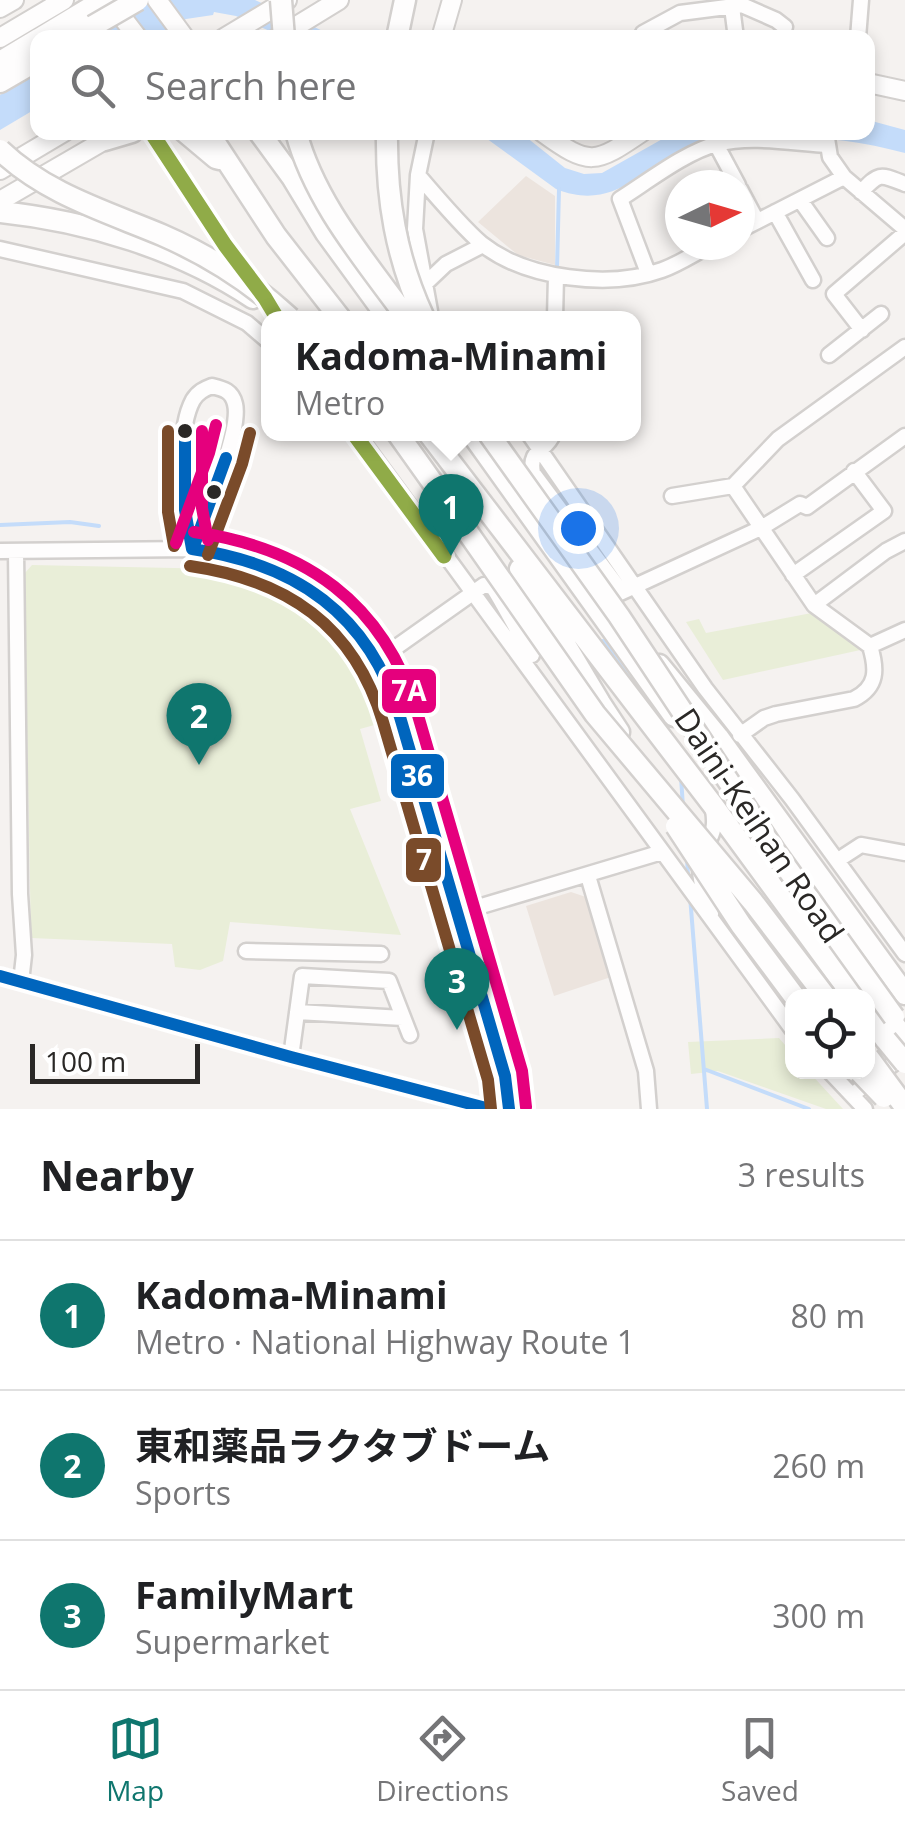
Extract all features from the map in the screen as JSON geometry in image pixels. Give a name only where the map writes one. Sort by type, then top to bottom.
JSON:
[{"type":"highway","points":[[53,30],[106,0]]},
{"type":"highway","points":[[88,30],[138,0]]},
{"type":"highway","points":[[284,0],[284,30]]},
{"type":"highway","points":[[399,30],[405,0]]},
{"type":"highway","points":[[0,62],[30,44]]},
{"type":"highway","points":[[0,82],[30,65]]},
{"type":"highway","points":[[194,140],[216,158],[227,160]]},
{"type":"highway","points":[[213,140],[276,236],[335,311]]},
{"type":"highway","points":[[266,140],[383,311]]},
{"type":"highway","points":[[299,140],[325,202],[401,311]]},
{"type":"highway","points":[[387,140],[391,218],[407,279],[427,311]]},
{"type":"highway","points":[[0,150],[58,192],[196,251],[279,311]]},
{"type":"highway","points":[[0,212],[80,225],[164,253],[229,283],[275,311]]},
{"type":"highway","points":[[403,441],[595,714],[753,902],[820,989]]},
{"type":"highway","points":[[434,441],[848,989]]},
{"type":"highway","points":[[477,441],[899,1035],[905,1059]]},
{"type":"highway","name":"Daini-Keihan Road","points":[[496,441],[620,616],[899,1035]]},
{"type":"highway","points":[[498,522],[517,564],[672,820],[789,989]]},
{"type":"highway","points":[[587,593],[729,736],[905,994]]},
{"type":"highway","points":[[875,1020],[899,1035]]},
{"type":"highway","points":[[875,1066],[905,1107]]},
{"type":"highway","points":[[867,1079],[895,1109]]},
{"type":"main road","points":[[0,38],[64,0]]},
{"type":"main road","points":[[106,0],[132,30]]},
{"type":"main road","points":[[157,0],[180,30]]},
{"type":"main road","points":[[237,30],[284,0]]},
{"type":"main road","points":[[290,30],[340,0]]},
{"type":"main road","points":[[443,30],[452,0]]},
{"type":"main road","points":[[875,84],[905,91]]},
{"type":"main road","points":[[0,170],[51,140]]},
{"type":"main road","points":[[0,201],[104,140]]},
{"type":"main road","points":[[554,140],[578,156],[598,157],[630,140]]},
{"type":"street","points":[[768,17],[770,0]]},
{"type":"street","points":[[859,30],[861,0]]},
{"type":"street","points":[[647,30],[680,13],[742,6],[785,27]]},
{"type":"street","points":[[732,7],[735,30]]},
{"type":"street","points":[[425,140],[418,175],[415,229],[429,311]]},
{"type":"street","points":[[648,273],[620,199],[696,152],[740,140]]},
{"type":"street","points":[[827,140],[830,158],[844,178],[905,231],[834,294],[862,330]]},
{"type":"street","points":[[716,144],[730,170]]},
{"type":"street","points":[[418,175],[483,245],[522,266],[556,276],[596,279],[648,273],[681,260]]},
{"type":"street","points":[[861,192],[876,176],[884,175],[905,184]]},
{"type":"street","points":[[755,218],[757,222],[844,178]]},
{"type":"street","points":[[800,200],[826,238]]},
{"type":"street","points":[[775,212],[813,280]]},
{"type":"street","points":[[426,283],[446,264],[483,245]]},
{"type":"street","points":[[0,248],[183,291],[247,323],[261,335]]},
{"type":"street","points":[[352,268],[423,311]]},
{"type":"street","points":[[555,311],[556,276]]},
{"type":"street","points":[[829,356],[880,314]]},
{"type":"street","points":[[672,496],[733,486],[778,439],[905,347]]},
{"type":"street","points":[[212,386],[230,394],[236,417],[226,458],[192,549],[184,510],[185,431],[193,401],[201,390],[212,386]]},
{"type":"street","points":[[624,590],[760,528],[800,504],[807,507],[905,436]]},
{"type":"street","points":[[363,441],[472,591],[532,656],[662,852],[785,1020]]},
{"type":"street","points":[[534,441],[624,590],[729,736],[838,860],[905,954]]},
{"type":"street","points":[[540,449],[550,441]]},
{"type":"street","points":[[793,575],[884,512],[854,470]]},
{"type":"street","points":[[729,736],[764,718],[854,699],[866,693],[876,676],[870,646],[814,605],[733,486]]},
{"type":"street","points":[[814,605],[905,541]]},
{"type":"street","points":[[21,982],[24,955],[8,551],[222,552],[286,574],[336,609],[378,660],[395,699],[458,913],[504,1076],[509,1109]]},
{"type":"street","points":[[378,660],[472,591]]},
{"type":"street","points":[[870,646],[905,630]]},
{"type":"street","points":[[712,804],[714,834],[700,870],[714,924]]},
{"type":"street","points":[[838,860],[860,845],[905,853]]},
{"type":"street","points":[[458,913],[662,852]]},
{"type":"street","points":[[588,876],[646,1072],[649,1109]]},
{"type":"street","points":[[246,951],[381,954]]},
{"type":"street","points":[[343,953],[343,978]]},
{"type":"street","points":[[0,976],[490,1109]]},
{"type":"street","points":[[291,1057],[302,976],[389,981],[410,1035]]},
{"type":"street","points":[[297,1012],[403,1018]]},
{"type":"street","points":[[852,1095],[905,1059]]},
{"type":"street","points":[[837,1079],[865,1109]]},
{"type":"shaded area","points":[[526,176],[555,196],[555,265],[518,255],[478,222]]},
{"type":"shaded area","points":[[571,892],[586,897],[611,977],[554,996],[526,906]]},
{"type":"green space","points":[[32,565],[221,569],[279,588],[325,619],[348,645],[385,722],[360,729],[381,801],[350,809],[401,935],[230,922],[223,961],[200,970],[175,967],[172,944],[31,938],[24,574]]},
{"type":"green space","points":[[817,612],[865,649],[723,680],[686,622],[699,619],[706,633]]},
{"type":"green space","points":[[779,1038],[785,1045],[785,1079],[815,1079],[843,1109],[826,1109],[718,1071],[691,1074],[688,1042]]},
{"type":"water","points":[[154,0],[255,0],[321,30],[267,30],[236,16],[214,12],[186,19],[167,30],[105,30]]},
{"type":"water","points":[[30,76],[30,112],[0,130],[0,95]]},
{"type":"water","points":[[875,122],[905,130],[905,153],[836,140],[875,140]]},
{"type":"water","points":[[489,140],[530,140],[565,168],[584,174],[602,173],[661,140],[726,140],[684,152],[623,187],[575,195],[556,189]]},
{"type":"waterway","points":[[557,269],[559,189]]},
{"type":"waterway","points":[[0,525],[70,522],[99,526]]},
{"type":"waterway","points":[[603,641],[643,698]]},
{"type":"waterway","points":[[681,777],[683,807]]},
{"type":"waterway","points":[[687,857],[688,877]]},
{"type":"waterway","points":[[690,896],[707,1109]]},
{"type":"waterway","points":[[704,1069],[809,1109]]},
{"type":"tunnel","points":[[539,651],[603,605]]},
{"type":"transit line","points":[[156,140],[273,311]]},
{"type":"transit line","name":"7A","points":[[176,543],[216,425]]},
{"type":"transit line","name":"7","points":[[168,431],[168,512],[174,546]]},
{"type":"transit line","name":"36","points":[[185,431],[185,510],[192,549]]},
{"type":"transit line","name":"7A","points":[[202,431],[202,508],[208,540]]},
{"type":"transit line","name":"7","points":[[208,555],[250,433]]},
{"type":"transit line","points":[[359,441],[444,556]]},
{"type":"transit line","name":"36","points":[[195,543],[226,458]]},
{"type":"transit line","name":"7A","points":[[194,532],[271,551],[304,567],[361,611],[383,640],[402,673],[417,712],[522,1071],[526,1107]]},
{"type":"transit line","name":"36","points":[[192,549],[230,556],[295,582],[323,600],[369,649],[400,717],[505,1076],[509,1109]]},
{"type":"transit line","name":"7","points":[[190,566],[225,573],[286,596],[335,634],[354,659],[383,722],[488,1080],[491,1109]]},
{"type":"transit line","name":"36","points":[[0,976],[490,1109]]},
{"type":"place","name":"Kadoma-Minami","points":[[451,556]]},
{"type":"place","name":"東和薬品ラクタブドーム","points":[[199,765]]},
{"type":"place","name":"FamilyMart","points":[[457,1030]]}]
